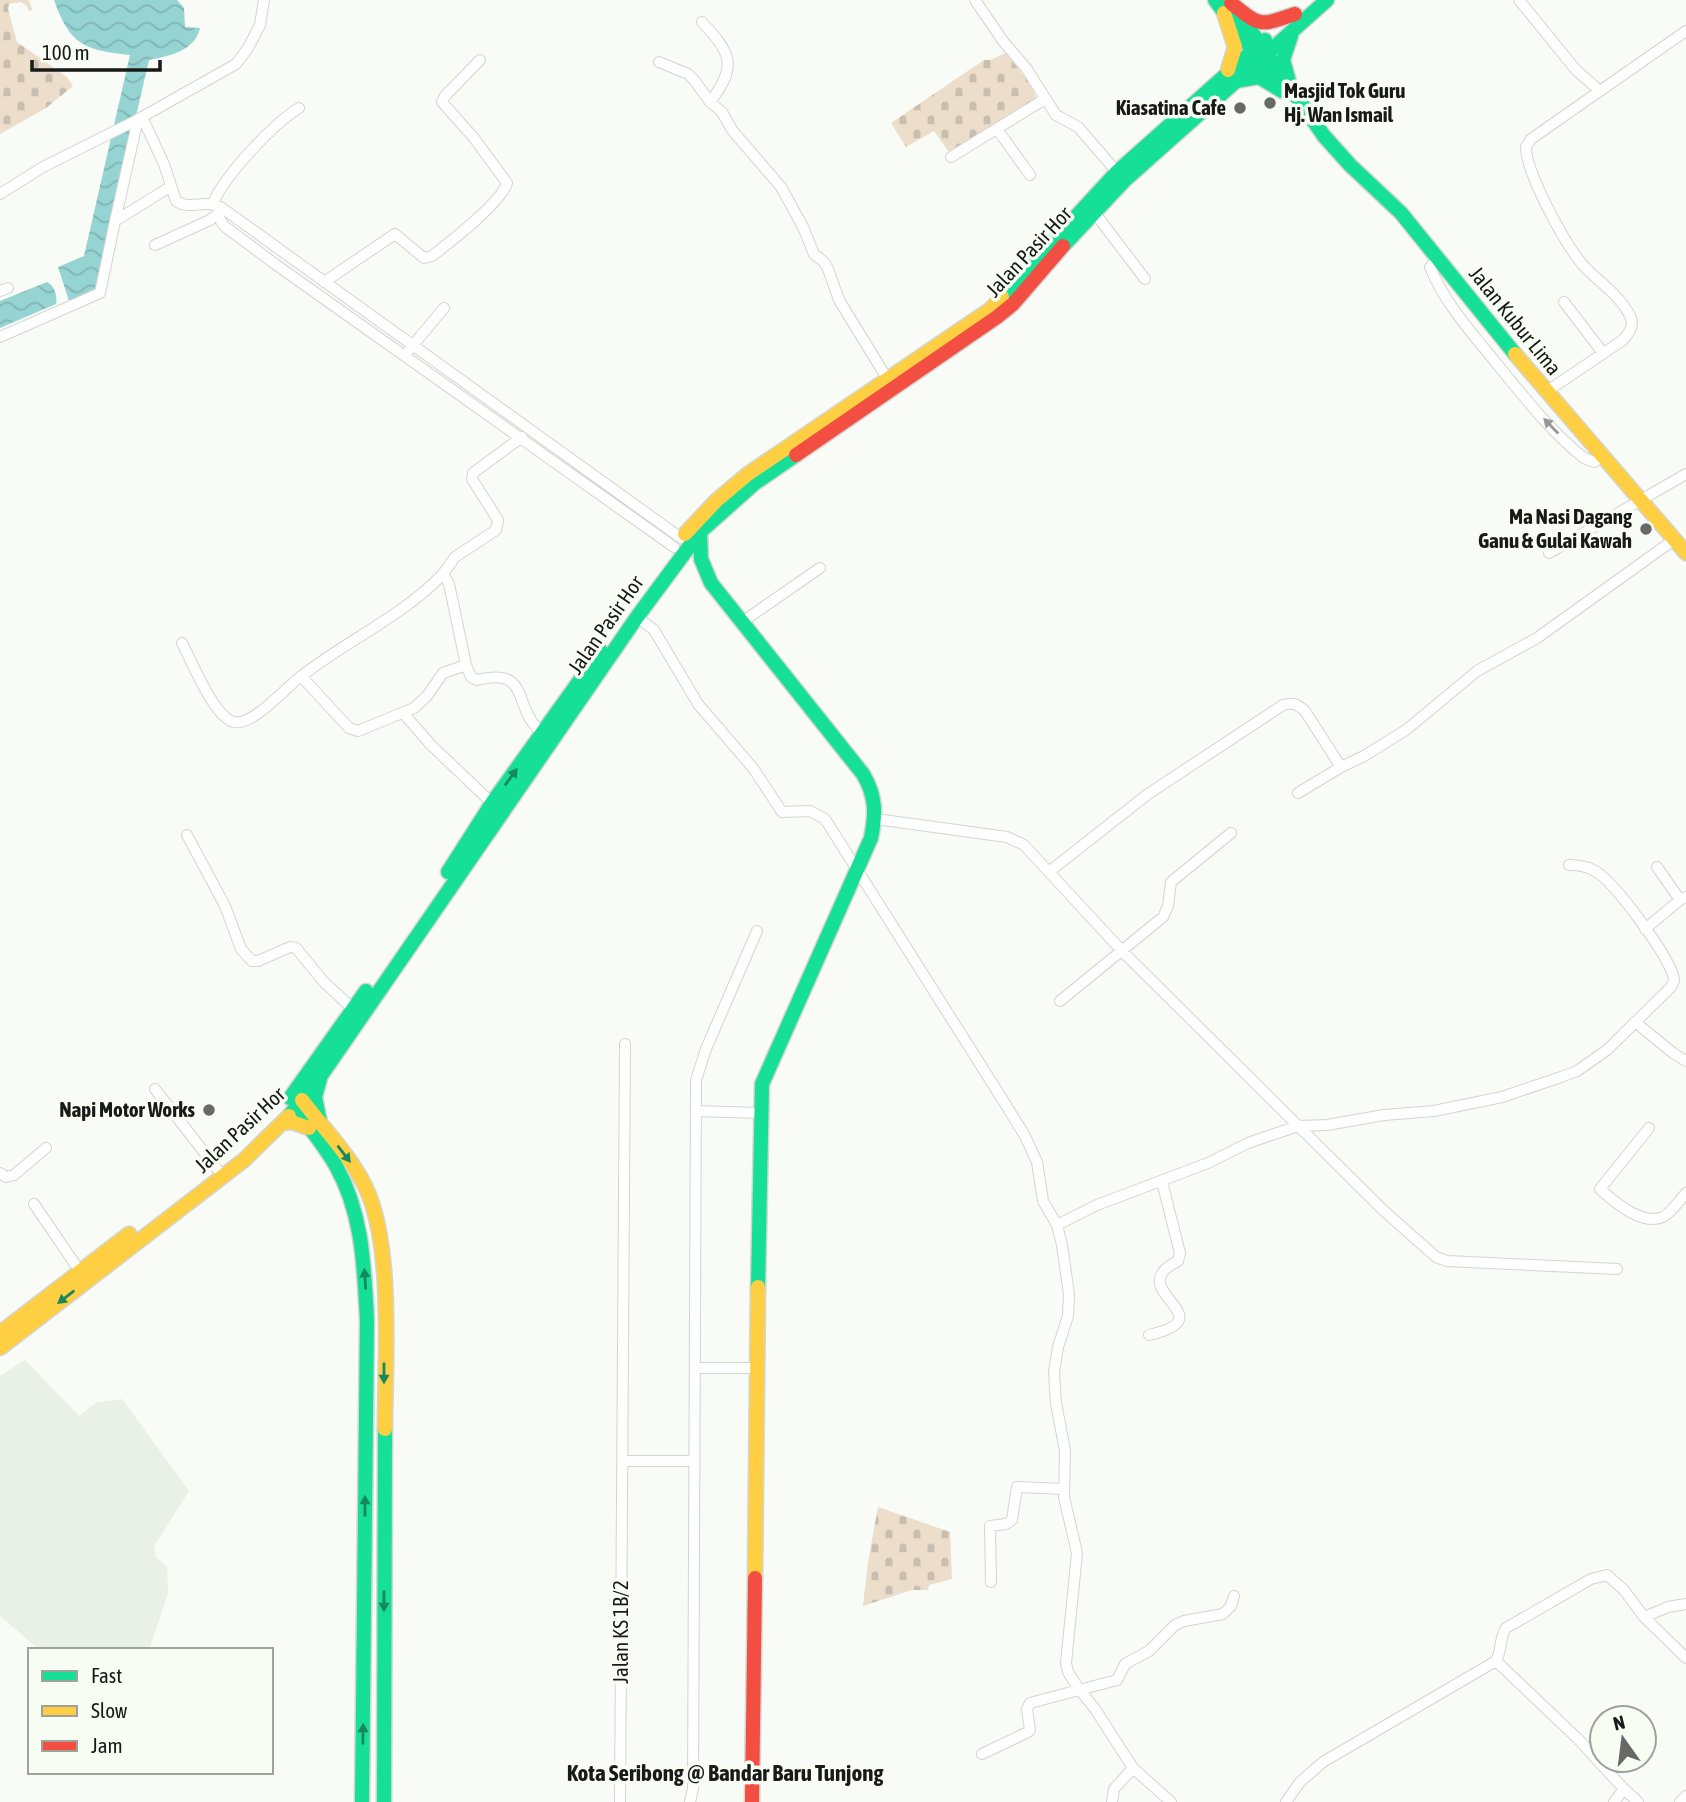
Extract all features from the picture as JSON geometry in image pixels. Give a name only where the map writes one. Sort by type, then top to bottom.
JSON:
[{"type":"main road","points":[[1215,0],[1255,22],[1296,21],[1282,56],[1286,88]]},
{"type":"main road","name":"Jalan Pasir Hor","points":[[1296,21],[1310,0]]},
{"type":"main road","name":"Jalan Pasir Hor","points":[[2,1325],[218,1169],[275,1117],[444,879],[492,803],[678,542],[709,508],[748,474],[991,309],[1117,172],[1296,21],[1327,0]]},
{"type":"main road","points":[[1228,5],[1236,48],[1230,78],[1259,77],[1286,88]]},
{"type":"main road","name":"Jalan Kubur Lima","points":[[1228,5],[1286,88],[1350,165],[1401,214],[1546,392],[1686,553]]},
{"type":"main road","name":"Jalan Pasir Hor","points":[[0,1348],[224,1177],[283,1123],[320,1077],[637,617],[700,532],[755,483],[1013,304],[1094,212],[1230,78]]},
{"type":"main road","points":[[700,532],[700,561],[711,583]]},
{"type":"main road","points":[[671,569],[691,566],[711,583],[863,774],[877,806],[871,838],[762,1084],[759,1113],[752,1802]]},
{"type":"main road","points":[[315,1127],[320,1077]]},
{"type":"main road","points":[[299,1104],[315,1127],[351,1196],[360,1233],[367,1320],[362,1802]]},
{"type":"main road","points":[[283,1123],[292,1122],[315,1127],[359,1174],[367,1191],[377,1231],[384,1320],[384,1802]]},
{"type":"main road","points":[[366,1454],[384,1455]]},
{"type":"street","points":[[0,194],[43,167],[139,119],[236,64],[260,25],[264,0]]},
{"type":"street","points":[[975,0],[1003,41],[1026,68],[1056,114],[1078,127],[1117,172]]},
{"type":"street","points":[[1519,0],[1576,70],[1600,91]]},
{"type":"street","points":[[702,22],[722,43],[727,59],[727,75],[710,102]]},
{"type":"street","points":[[1546,392],[1603,354],[1630,332],[1632,323],[1631,317],[1581,262],[1563,235],[1529,165],[1526,147],[1531,139],[1686,31]]},
{"type":"street","points":[[324,282],[396,234],[418,255],[424,258],[432,256],[472,224],[504,191],[507,183],[474,138],[442,102],[480,60]]},
{"type":"street","points":[[659,62],[688,74],[710,102],[723,112],[732,130],[781,187],[814,254],[824,262],[839,300],[888,380]]},
{"type":"street","points":[[951,157],[1045,99]]},
{"type":"street","points":[[299,108],[283,119],[223,185],[218,209],[224,226],[522,437],[678,542]]},
{"type":"street","points":[[139,119],[160,153],[173,197],[181,205],[218,209],[324,282],[678,542]]},
{"type":"street","points":[[0,337],[100,293],[139,119]]},
{"type":"street","points":[[997,130],[1030,175]]},
{"type":"street","points":[[115,221],[170,187]]},
{"type":"street","points":[[155,245],[218,209]]},
{"type":"street","points":[[1094,212],[1144,279]]},
{"type":"street","points":[[1437,259],[1430,267],[1439,288],[1464,324],[1531,405],[1584,458],[1594,462],[1603,456]]},
{"type":"street","points":[[1564,302],[1603,354]]},
{"type":"street","points":[[405,355],[444,307]]},
{"type":"street","points":[[182,643],[222,715],[234,722],[247,722],[301,676],[419,596],[443,575],[455,557],[496,530],[498,520],[472,479],[473,473],[522,437]]},
{"type":"street","points":[[1549,553],[1686,474]]},
{"type":"street","points":[[1298,793],[1406,730],[1477,671],[1536,638],[1675,539]]},
{"type":"street","points":[[742,622],[820,568]]},
{"type":"street","points":[[443,575],[449,584],[466,665],[471,677],[477,680],[501,676],[509,679],[521,696],[534,725],[543,733]]},
{"type":"street","points":[[637,617],[654,630],[698,704],[753,768],[782,812],[810,811],[825,819],[1025,1136],[1040,1173],[1043,1200],[1057,1225],[1070,1307],[1054,1372],[1056,1403],[1065,1451],[1066,1511],[1077,1553],[1066,1663],[1068,1672],[1133,1768],[1171,1802]]},
{"type":"street","points":[[301,676],[354,730],[363,730],[404,714],[427,696],[443,673],[466,665]]},
{"type":"street","points":[[1050,871],[1148,794],[1283,705],[1298,704],[1305,711],[1341,767]]},
{"type":"street","points":[[404,714],[440,754],[492,803]]},
{"type":"street","points":[[876,819],[1017,840],[1050,871],[1122,951],[1382,1210],[1436,1257],[1447,1261],[1617,1269]]},
{"type":"street","points":[[1060,1001],[1163,916],[1168,906],[1171,882],[1231,833]]},
{"type":"street","points":[[187,835],[221,898],[244,955],[252,961],[258,961],[290,947],[296,948],[323,981],[353,1009]]},
{"type":"street","points":[[1057,1225],[1107,1201],[1208,1163],[1248,1143],[1298,1126],[1327,1125],[1384,1115],[1434,1111],[1523,1091],[1577,1071],[1607,1050],[1674,981],[1671,968],[1645,929],[1603,876],[1586,867],[1569,865]]},
{"type":"street","points":[[1645,929],[1683,899],[1657,867]]},
{"type":"street","points":[[690,1802],[693,1789],[696,1080],[706,1049],[757,931]]},
{"type":"street","points":[[1635,1022],[1672,1054],[1686,1061]]},
{"type":"street","name":"Jalan KS 1B/2","points":[[620,1802],[625,1044]]},
{"type":"street","points":[[155,1089],[218,1169]]},
{"type":"street","points":[[696,1111],[759,1113]]},
{"type":"street","points":[[1649,1128],[1600,1189],[1639,1216],[1650,1219],[1662,1218],[1686,1193]]},
{"type":"street","points":[[0,1173],[6,1177],[14,1175],[46,1148]]},
{"type":"street","points":[[1149,1335],[1167,1331],[1181,1321],[1159,1280],[1160,1273],[1178,1261],[1180,1253],[1161,1182]]},
{"type":"street","points":[[34,1205],[79,1270]]},
{"type":"street","points":[[695,1368],[756,1368]]},
{"type":"street","points":[[622,1461],[694,1461]]},
{"type":"street","points":[[991,1582],[990,1526],[1006,1524],[1012,1520],[1017,1487],[1064,1489]]},
{"type":"street","points":[[1286,1802],[1300,1782],[1334,1754],[1368,1737],[1496,1661],[1500,1654],[1500,1637],[1506,1628],[1599,1576],[1607,1575],[1615,1580],[1644,1617],[1686,1658]]},
{"type":"street","points":[[982,1754],[1030,1730],[1027,1709],[1030,1703],[1117,1680],[1125,1664],[1149,1651],[1175,1625],[1223,1614],[1231,1606],[1234,1596]]},
{"type":"street","points":[[1644,1617],[1668,1607],[1686,1604]]},
{"type":"street","points":[[1496,1661],[1578,1739],[1638,1802]]},
{"type":"street","points":[[1112,1802],[1114,1788],[1133,1768]]},
{"type":"street","points":[[1614,1802],[1624,1789]]},
{"type":"street","points":[[1680,1802],[1686,1796]]},
{"type":"shaded area","points":[[25,1360],[79,1416],[97,1402],[122,1399],[189,1491],[154,1546],[156,1557],[167,1567],[168,1593],[150,1648],[38,1648],[0,1616],[0,1376]]},
{"type":"green space","points":[[0,0],[29,0],[32,10],[29,11],[21,2],[9,4],[17,42],[67,77],[73,86],[46,108],[0,134]]},
{"type":"green space","points":[[1006,53],[1032,86],[1037,101],[949,152],[934,131],[906,147],[891,123],[984,60]]},
{"type":"green space","points":[[878,1507],[950,1532],[952,1579],[929,1585],[928,1590],[912,1590],[863,1606]]},
{"type":"water","points":[[54,0],[177,0],[184,8],[185,27],[200,28],[193,42],[187,47],[149,60],[95,293],[70,304],[58,267],[84,256],[130,55],[101,51],[81,42],[66,27]]},
{"type":"water","points":[[47,282],[55,291],[56,304],[0,328],[0,301]]},
{"type":"traffic: fast","points":[[1215,0],[1281,89]]},
{"type":"traffic: fast","points":[[1063,246],[1125,180],[1327,0]]},
{"type":"traffic: fast","points":[[1237,11],[1324,136],[1350,165],[1401,213],[1515,354]]},
{"type":"traffic: fast","points":[[1290,85],[1283,60],[1291,36]]},
{"type":"traffic: fast","points":[[1002,297],[1117,172],[1265,40]]},
{"type":"traffic: fast","points":[[1236,81],[1259,77],[1282,91]]},
{"type":"traffic: fast","points":[[289,1116],[320,1077],[637,617],[700,532],[755,483],[796,455]]},
{"type":"traffic: fast","points":[[700,532],[701,559],[711,583]]},
{"type":"traffic: fast","points":[[711,583],[863,774],[874,805],[871,838],[762,1084],[758,1287]]},
{"type":"traffic: fast","points":[[448,872],[492,803],[601,651]]},
{"type":"traffic: fast","points":[[290,1098],[366,991]]},
{"type":"traffic: fast","points":[[320,1079],[315,1097],[321,1127]]},
{"type":"traffic: fast","points":[[296,1108],[332,1159],[345,1184],[357,1222],[363,1261],[367,1320],[362,1802]]},
{"type":"traffic: fast","points":[[384,1802],[385,1429]]},
{"type":"traffic: slow","points":[[1224,13],[1235,47],[1228,70]]},
{"type":"traffic: slow","points":[[685,534],[716,501],[748,474],[991,309],[1002,297]]},
{"type":"traffic: slow","points":[[1515,354],[1686,553]]},
{"type":"traffic: slow","points":[[302,1100],[351,1163],[365,1186],[374,1211],[380,1239],[386,1304],[385,1429]]},
{"type":"traffic: slow","points":[[0,1348],[244,1160],[289,1116]]},
{"type":"traffic: slow","points":[[283,1123],[292,1122],[309,1128]]},
{"type":"traffic: slow","points":[[0,1333],[129,1234]]},
{"type":"traffic: slow","points":[[755,1578],[758,1287]]},
{"type":"traffic: jam","points":[[1231,3],[1249,17],[1261,22],[1295,14]]},
{"type":"traffic: jam","points":[[796,455],[997,317],[1013,304],[1063,246]]},
{"type":"traffic: jam","points":[[752,1802],[755,1578]]},
{"type":"place","name":"Masjid Tok Guru Hj. Wan Ismail","points":[[1270,103]]},
{"type":"place","name":"Kiasatina Cafe","points":[[1240,108]]},
{"type":"place","name":"Ma Nasi Dagang Ganu & Gulai Kawah","points":[[1646,529]]},
{"type":"place","name":"Napi Motor Works","points":[[209,1110]]},
{"type":"district","name":"Kota Seribong @ Bandar Baru Tunjong","points":[[725,1773]]}]
